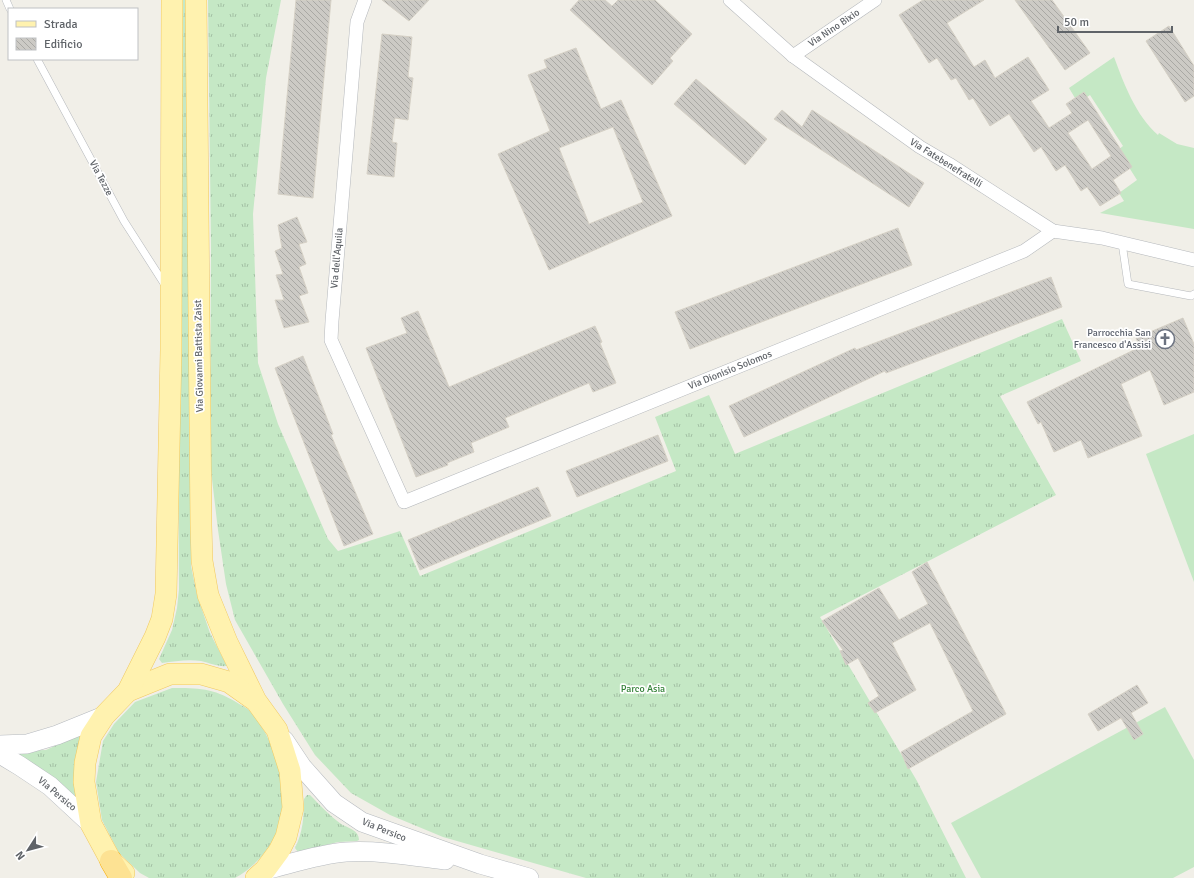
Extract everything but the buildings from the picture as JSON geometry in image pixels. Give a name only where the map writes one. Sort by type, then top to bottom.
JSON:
[{"type":"main road","name":"Via Giovanni Battista Zaist","points":[[129,878],[116,870],[91,824],[84,782],[85,763],[91,736],[104,716],[128,692],[155,637],[162,619],[166,594],[171,294],[172,0]]},
{"type":"main road","name":"Via Giovanni Battista Zaist","points":[[196,0],[202,561],[208,595],[227,642],[256,700],[277,730],[290,771],[293,808],[286,837],[279,851],[260,874]]},
{"type":"main road","name":"Via Giovanni Battista Zaist","points":[[128,692],[170,674],[201,674],[229,682],[256,700]]},
{"type":"street","name":"Via dell'Aquila","points":[[365,0],[357,22],[331,340],[404,502]]},
{"type":"street","name":"Via Fatebenefratelli","points":[[730,0],[792,56],[920,147],[1053,231],[1102,238],[1194,260]]},
{"type":"street","name":"Via Nino Bixio","points":[[792,56],[875,0]]},
{"type":"street","name":"Via Dionisio Solomos","points":[[404,502],[1024,251],[1053,231]]},
{"type":"street","points":[[0,745],[27,744],[57,735],[104,716]]},
{"type":"street","name":"Via Persico","points":[[277,730],[302,768],[334,803],[362,822],[480,864],[529,878]]},
{"type":"street","name":"Via Persico","points":[[0,754],[50,786],[91,824]]},
{"type":"street","name":"Via Persico","points":[[260,874],[310,858],[346,852],[384,853],[480,864]]},
{"type":"lane","name":"Via Tezze","points":[[38,60],[124,221],[171,294]]},
{"type":"lane","points":[[1122,243],[1128,284],[1191,296],[1194,294]]},
{"type":"green space","points":[[176,0],[188,0],[191,566],[197,595],[210,633],[227,666],[214,665],[192,660],[162,663],[159,659],[172,630],[177,608],[179,589]]},
{"type":"green space","name":"Parco Asia","points":[[208,0],[281,0],[266,78],[253,214],[258,363],[278,424],[328,539],[338,551],[400,531],[420,576],[676,471],[655,417],[709,395],[735,454],[1062,319],[1081,361],[1000,396],[1056,495],[820,617],[917,781],[966,878],[586,878],[443,837],[390,815],[351,793],[315,755],[283,704],[235,620],[226,584],[218,530],[210,462],[211,249]]},
{"type":"green space","points":[[1114,57],[1137,109],[1150,127],[1158,135],[1159,133],[1177,144],[1194,148],[1194,229],[1100,213],[1124,201],[1119,193],[1137,180],[1118,150],[1123,146],[1090,95],[1078,103],[1069,88]]},
{"type":"green space","points":[[1194,434],[1194,582],[1146,454]]},
{"type":"green space","points":[[172,688],[212,691],[228,697],[246,708],[261,725],[275,755],[283,788],[283,808],[278,830],[273,840],[260,858],[235,878],[149,878],[140,873],[119,853],[102,820],[96,782],[103,741],[114,724],[135,702]]},
{"type":"green space","points":[[1165,707],[1194,760],[1194,867],[1173,878],[981,878],[951,823]]},
{"type":"green space","points":[[87,731],[78,807],[6,751],[46,750]]},
{"type":"green space","points":[[307,795],[310,795],[341,824],[355,832],[359,837],[359,840],[338,842],[298,852],[295,848],[301,830],[304,799]]},
{"type":"place","name":"Parrocchia San Francesco d'Assisi","points":[[1165,339]]}]
